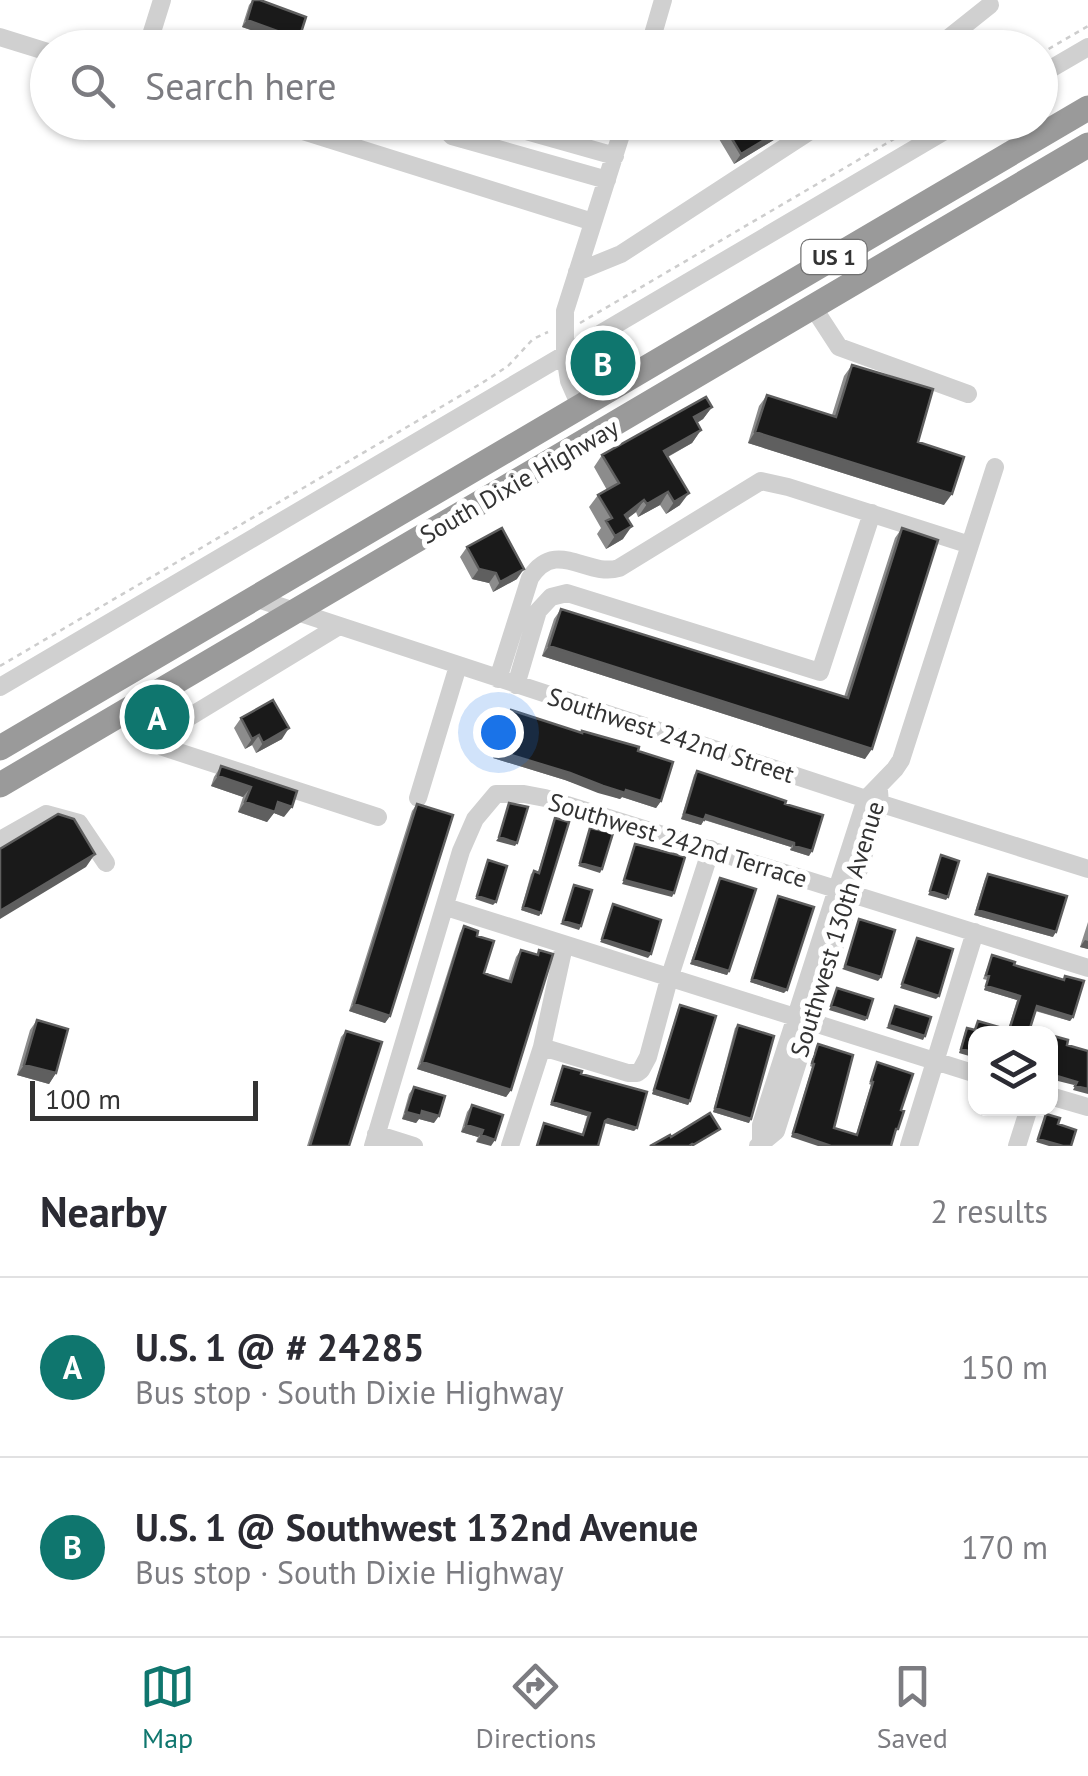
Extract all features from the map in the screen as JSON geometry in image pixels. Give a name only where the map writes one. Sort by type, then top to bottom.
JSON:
[{"type":"highway","name":"South Dixie Highway","points":[[1058,126],[1088,108]]},
{"type":"highway","name":"South Dixie Highway","points":[[0,748],[1033,140]]},
{"type":"highway","name":"South Dixie Highway","points":[[0,785],[1088,145]]},
{"type":"highway","points":[[423,538],[445,508],[564,434],[580,406],[594,408],[621,402],[719,344],[813,306]]},
{"type":"highway","points":[[0,766],[121,696],[161,653]]},
{"type":"street","points":[[153,30],[162,0]]},
{"type":"street","points":[[655,30],[664,0]]},
{"type":"street","points":[[958,30],[990,4]]},
{"type":"street","points":[[0,37],[30,46]]},
{"type":"street","points":[[1058,64],[1088,47]]},
{"type":"street","points":[[331,140],[593,222]]},
{"type":"street","points":[[466,140],[607,180]]},
{"type":"street","points":[[558,140],[615,156]]},
{"type":"street","points":[[580,406],[565,355],[566,311],[620,140]]},
{"type":"street","points":[[577,272],[621,254],[796,140]]},
{"type":"street","points":[[0,686],[929,140]]},
{"type":"street","points":[[813,306],[839,347],[968,394]]},
{"type":"street","name":"Southwest 130th Avenue","points":[[761,1146],[761,1125],[803,1020],[875,796],[900,760],[995,467]]},
{"type":"street","points":[[603,603],[610,570],[761,481],[970,545]]},
{"type":"street","points":[[507,682],[538,611],[546,600],[567,592],[820,672],[872,514]]},
{"type":"street","points":[[507,682],[534,571],[555,560],[568,559],[610,570]]},
{"type":"street","name":"Southwest 242nd Street","points":[[255,598],[507,682],[875,796],[1088,869]]},
{"type":"street","points":[[166,687],[186,718],[339,626]]},
{"type":"street","points":[[250,638],[266,670]]},
{"type":"street","points":[[418,798],[458,666]]},
{"type":"street","points":[[130,708],[142,734],[163,747],[378,817]]},
{"type":"street","name":"Southwest 242nd Terrace","points":[[446,907],[467,835],[481,809],[496,794],[524,794],[711,848],[1088,968]]},
{"type":"street","points":[[0,840],[46,814],[80,823],[106,862]]},
{"type":"street","points":[[542,1048],[620,1071],[641,1070],[711,848]]},
{"type":"street","points":[[414,1146],[374,1140],[446,907],[968,1072]]},
{"type":"street","points":[[908,1146],[976,932]]},
{"type":"street","points":[[510,1146],[542,1048],[564,946]]},
{"type":"street","points":[[1058,1098],[1088,1106]]},
{"type":"street","points":[[1018,1146],[1027,1116]]},
{"type":"path","points":[[1058,44],[1088,26]]},
{"type":"path","points":[[580,323],[892,140]]},
{"type":"path","points":[[0,666],[492,376],[508,366],[530,341],[547,332]]},
{"type":"building","points":[[253,0],[306,17],[302,30],[274,30],[247,20]]},
{"type":"building","points":[[733,140],[764,140],[741,154]]},
{"type":"building","points":[[852,365],[933,389],[918,442],[964,457],[952,494],[755,432],[767,395],[836,417]]},
{"type":"building","points":[[706,397],[712,407],[694,417],[701,430],[664,451],[689,493],[674,502],[668,492],[647,504],[644,500],[625,515],[632,526],[615,536],[606,521],[612,518],[598,495],[619,483],[602,455]]},
{"type":"building","points":[[502,528],[524,569],[500,582],[496,573],[479,569],[467,547]]},
{"type":"building","points":[[902,528],[938,540],[872,749],[549,646],[561,609],[848,698]]},
{"type":"building","points":[[273,700],[289,728],[263,743],[259,735],[252,739],[241,718]]},
{"type":"building","points":[[511,710],[639,747],[638,751],[673,762],[661,801],[498,751]]},
{"type":"building","points":[[221,766],[297,791],[292,807],[278,802],[275,812],[245,802],[251,787],[218,776]]},
{"type":"building","points":[[697,771],[823,815],[812,851],[706,815],[704,820],[684,814]]},
{"type":"building","points":[[509,803],[528,807],[517,843],[499,837]]},
{"type":"building","points":[[417,804],[453,815],[390,1016],[354,1004]]},
{"type":"building","points":[[58,814],[74,819],[95,854],[0,911],[0,849]]},
{"type":"building","points":[[555,818],[569,822],[541,913],[523,907],[534,871],[539,873]]},
{"type":"building","points":[[590,828],[613,833],[602,869],[580,863]]},
{"type":"building","points":[[635,844],[685,857],[674,893],[624,880]]},
{"type":"building","points":[[941,855],[959,861],[948,897],[930,891]]},
{"type":"building","points":[[488,860],[507,866],[496,902],[477,896]]},
{"type":"building","points":[[988,874],[1067,896],[1056,932],[977,910]]},
{"type":"building","points":[[720,878],[756,889],[729,971],[693,960]]},
{"type":"building","points":[[574,885],[592,890],[581,926],[563,921]]},
{"type":"building","points":[[778,896],[814,907],[787,990],[752,979]]},
{"type":"building","points":[[613,904],[661,920],[651,954],[602,939]]},
{"type":"building","points":[[859,919],[895,930],[881,977],[845,966]]},
{"type":"building","points":[[464,926],[478,931],[477,936],[494,941],[484,973],[511,982],[521,950],[553,954],[511,1090],[422,1062]]},
{"type":"building","points":[[917,938],[953,949],[939,996],[902,984]]},
{"type":"building","points":[[992,955],[1064,980],[1065,976],[1084,981],[1073,1017],[1037,1006],[1031,1026],[1010,1026],[1020,996],[986,986]]},
{"type":"building","points":[[837,988],[873,999],[867,1018],[831,1006]]},
{"type":"building","points":[[680,1005],[716,1016],[690,1101],[654,1090]]},
{"type":"building","points":[[895,1006],[931,1017],[925,1036],[889,1025]]},
{"type":"building","points":[[37,1020],[68,1029],[56,1073],[24,1065]]},
{"type":"building","points":[[738,1025],[774,1036],[751,1119],[715,1108]]},
{"type":"building","points":[[968,1028],[968,1051],[961,1049]]},
{"type":"building","points":[[346,1031],[382,1042],[349,1146],[310,1146]]},
{"type":"building","points":[[1058,1037],[1068,1040],[1067,1045],[1088,1051],[1088,1089],[1075,1086],[1077,1082],[1058,1076]]},
{"type":"building","points":[[818,1044],[853,1055],[834,1128],[857,1135],[877,1062],[913,1074],[891,1146],[831,1146],[793,1133]]},
{"type":"building","points":[[563,1066],[647,1092],[637,1128],[608,1119],[598,1146],[537,1146],[544,1123],[583,1135],[590,1113],[552,1102]]},
{"type":"building","points":[[414,1087],[445,1096],[439,1116],[406,1112]]},
{"type":"building","points":[[472,1105],[503,1115],[495,1140],[481,1135],[483,1130],[466,1125]]},
{"type":"building","points":[[710,1113],[720,1129],[693,1145],[650,1146],[671,1137]]},
{"type":"building","points":[[1045,1116],[1060,1118],[1058,1124],[1076,1130],[1071,1146],[1038,1139]]},
{"type":"place","name":"U.S. 1 @ Southwest 132nd Avenue","points":[[603,363]]},
{"type":"place","name":"U.S. 1 @ # 24285","points":[[157,717]]}]
